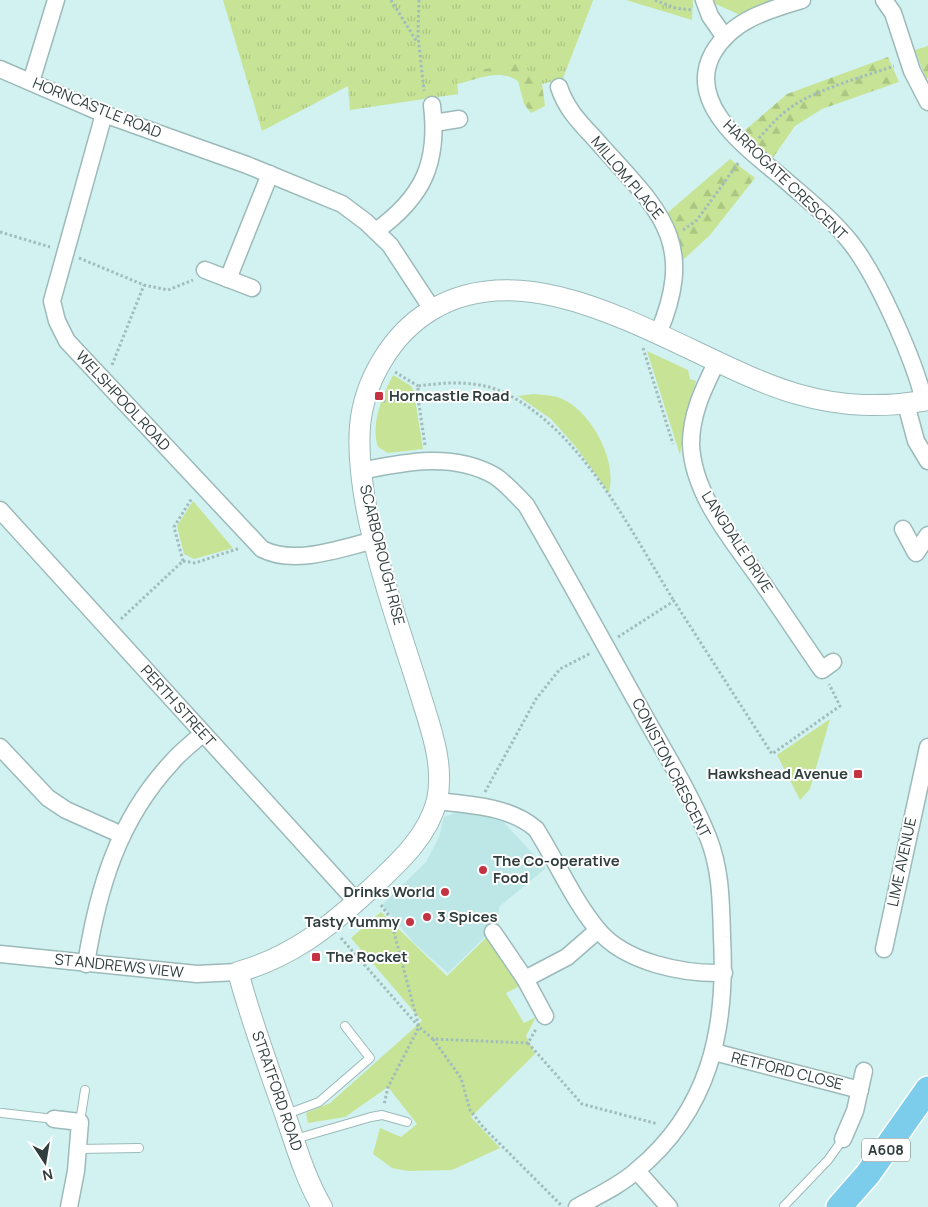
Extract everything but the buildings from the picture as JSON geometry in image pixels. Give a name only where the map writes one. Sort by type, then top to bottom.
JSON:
[{"type":"main road","name":"A608","points":[[839,1207],[868,1174],[928,1089]]},
{"type":"street","points":[[31,82],[56,0]]},
{"type":"street","name":"HARROGATE CRESCENT","points":[[802,0],[748,19],[724,36],[708,64],[706,79],[709,92],[722,122],[748,149],[824,214],[861,256],[914,369],[919,402]]},
{"type":"street","points":[[884,0],[893,13],[908,61],[928,102]]},
{"type":"street","points":[[706,5],[724,36]]},
{"type":"street","name":"HORNCASTLE ROAD","points":[[0,70],[104,114],[270,174],[342,204],[390,244],[432,309]]},
{"type":"street","name":"MILLOM PLACE","points":[[559,87],[570,110],[652,204],[664,222],[674,262],[669,308],[658,334]]},
{"type":"street","points":[[376,231],[406,205],[425,179],[433,154],[434,123],[432,105]]},
{"type":"street","name":"WELSHPOOL ROAD","points":[[104,114],[52,300],[57,321],[67,341],[254,543],[270,553],[288,556],[330,550],[375,540]]},
{"type":"street","points":[[434,123],[459,119]]},
{"type":"street","points":[[228,279],[270,174]]},
{"type":"street","points":[[205,270],[252,288]]},
{"type":"street","name":"SCARBOROUGH RISE","points":[[238,972],[284,955],[330,925],[401,860],[426,828],[437,801],[438,767],[432,733],[375,540],[361,471],[360,437],[365,403],[381,363],[408,327],[432,309],[465,297],[500,291],[523,292],[574,300],[635,323],[766,383],[818,400],[856,406],[919,402]]},
{"type":"street","name":"LANGDALE DRIVE","points":[[717,361],[697,403],[693,419],[691,444],[697,476],[705,497],[716,515],[827,666]]},
{"type":"street","points":[[919,402],[916,441],[928,461]]},
{"type":"street","name":"CONISTON CRESCENT","points":[[361,471],[428,460],[468,465],[494,476],[526,505],[676,773],[708,837],[718,876],[724,974],[721,1015],[714,1052],[696,1100],[672,1136],[637,1171],[577,1207]]},
{"type":"street","name":"PERTH STREET","points":[[0,510],[203,733],[363,896]]},
{"type":"street","points":[[903,529],[916,553],[928,535]]},
{"type":"street","points":[[86,964],[102,887],[122,835],[158,778],[172,761],[203,733]]},
{"type":"street","points":[[0,747],[48,798],[66,810],[122,835]]},
{"type":"street","name":"LIME AVENUE","points":[[884,948],[928,747]]},
{"type":"street","points":[[437,801],[478,805],[510,814],[526,821],[536,829],[580,905],[598,930],[623,950],[647,960],[704,974],[724,974]]},
{"type":"street","points":[[525,979],[567,957],[598,930]]},
{"type":"street","points":[[493,932],[525,979],[545,1016]]},
{"type":"street","name":"ST ANDREWS VIEW","points":[[0,954],[196,974],[238,972]]},
{"type":"street","name":"STRATFORD ROAD","points":[[238,972],[293,1140],[321,1207]]},
{"type":"street","name":"RETFORD CLOSE","points":[[714,1052],[860,1090]]},
{"type":"street","name":"RETFORD CLOSE","points":[[842,1139],[855,1111],[864,1070]]},
{"type":"street","points":[[54,1119],[80,1122],[69,1207]]},
{"type":"street","points":[[637,1171],[669,1207]]},
{"type":"lane","points":[[285,1115],[319,1102],[370,1058],[345,1026]]},
{"type":"lane","points":[[80,1122],[85,1090]]},
{"type":"lane","points":[[2,1113],[54,1119]]},
{"type":"lane","points":[[293,1140],[362,1118],[382,1115],[408,1122]]},
{"type":"lane","points":[[784,1206],[828,1160],[842,1139]]},
{"type":"lane","points":[[78,1149],[139,1148]]},
{"type":"path","points":[[391,0],[418,44]]},
{"type":"path","points":[[419,0],[418,44],[427,105],[432,105]]},
{"type":"path","points":[[655,0],[681,10],[706,5]]},
{"type":"path","points":[[669,238],[697,220],[748,149],[776,119],[798,102],[908,61]]},
{"type":"path","points":[[0,232],[65,252],[144,285],[168,290],[197,279],[205,270]]},
{"type":"path","points":[[101,377],[110,370],[144,285]]},
{"type":"path","points":[[635,323],[675,451]]},
{"type":"path","points":[[381,363],[418,386],[465,383],[494,390],[519,403],[548,424],[599,482],[772,754],[840,706],[827,666]]},
{"type":"path","points":[[418,386],[418,398],[428,460]]},
{"type":"path","points":[[365,403],[418,398]]},
{"type":"path","points":[[182,561],[174,527],[200,484]]},
{"type":"path","points":[[182,561],[195,563],[254,543]]},
{"type":"path","points":[[110,630],[182,561]]},
{"type":"path","points":[[478,805],[536,699],[560,669],[605,645],[674,602]]},
{"type":"path","points":[[363,896],[390,918],[419,1027],[388,1087],[382,1115]]},
{"type":"path","points":[[330,925],[419,1027],[432,1039],[461,1078],[470,1110],[483,1128],[564,1207]]},
{"type":"path","points":[[528,1042],[545,1016]]},
{"type":"path","points":[[432,1039],[528,1042],[582,1104],[658,1124],[672,1136]]},
{"type":"shaded area","points":[[460,811],[498,816],[546,868],[499,907],[499,923],[448,973],[414,943],[382,905],[426,862],[439,837],[444,817]]},
{"type":"green space","points":[[223,0],[593,0],[563,78],[542,84],[521,63],[456,74],[458,94],[350,110],[348,86],[262,131]]},
{"type":"green space","points":[[474,0],[593,0],[563,78],[542,84],[545,106],[531,113],[524,104],[518,81],[504,75],[489,76],[457,84],[458,94],[433,97]]},
{"type":"green space","points":[[626,0],[693,0],[692,20]]},
{"type":"green space","points":[[707,0],[780,0],[740,15]]},
{"type":"green space","points":[[928,46],[928,78],[926,79],[915,50]]},
{"type":"green space","points":[[888,57],[899,82],[822,109],[795,126],[772,159],[743,132],[787,94]]},
{"type":"green space","points":[[730,159],[755,178],[710,235],[683,260],[666,214]]},
{"type":"green space","points":[[647,351],[688,370],[690,379],[696,381],[686,416],[680,455]]},
{"type":"green space","points":[[393,375],[411,386],[414,392],[423,449],[388,453],[378,447],[376,438],[377,419],[385,391]]},
{"type":"green space","points":[[533,394],[560,398],[582,413],[592,425],[600,438],[610,466],[611,480],[609,493],[576,447],[551,419],[518,396]]},
{"type":"green space","points":[[193,501],[233,548],[194,559],[184,554],[177,526]]},
{"type":"green space","points":[[830,719],[810,789],[800,800],[777,755]]},
{"type":"green space","points":[[381,912],[447,976],[491,933],[522,985],[506,993],[524,1023],[536,1017],[526,1036],[535,1054],[471,1117],[500,1148],[452,1170],[408,1171],[392,1168],[373,1154],[380,1128],[401,1137],[417,1124],[388,1087],[345,1117],[308,1123],[306,1113],[330,1103],[422,1021],[351,938]]},
{"type":"place","name":"Horncastle Road","points":[[379,396]]},
{"type":"place","name":"Hawkshead Avenue","points":[[858,774]]},
{"type":"place","name":"The Co-operative Food","points":[[483,870]]},
{"type":"place","name":"Drinks World","points":[[445,892]]},
{"type":"place","name":"3 Spices","points":[[427,917]]},
{"type":"place","name":"Tasty Yummy","points":[[410,922]]},
{"type":"place","name":"The Rocket","points":[[316,957]]}]
